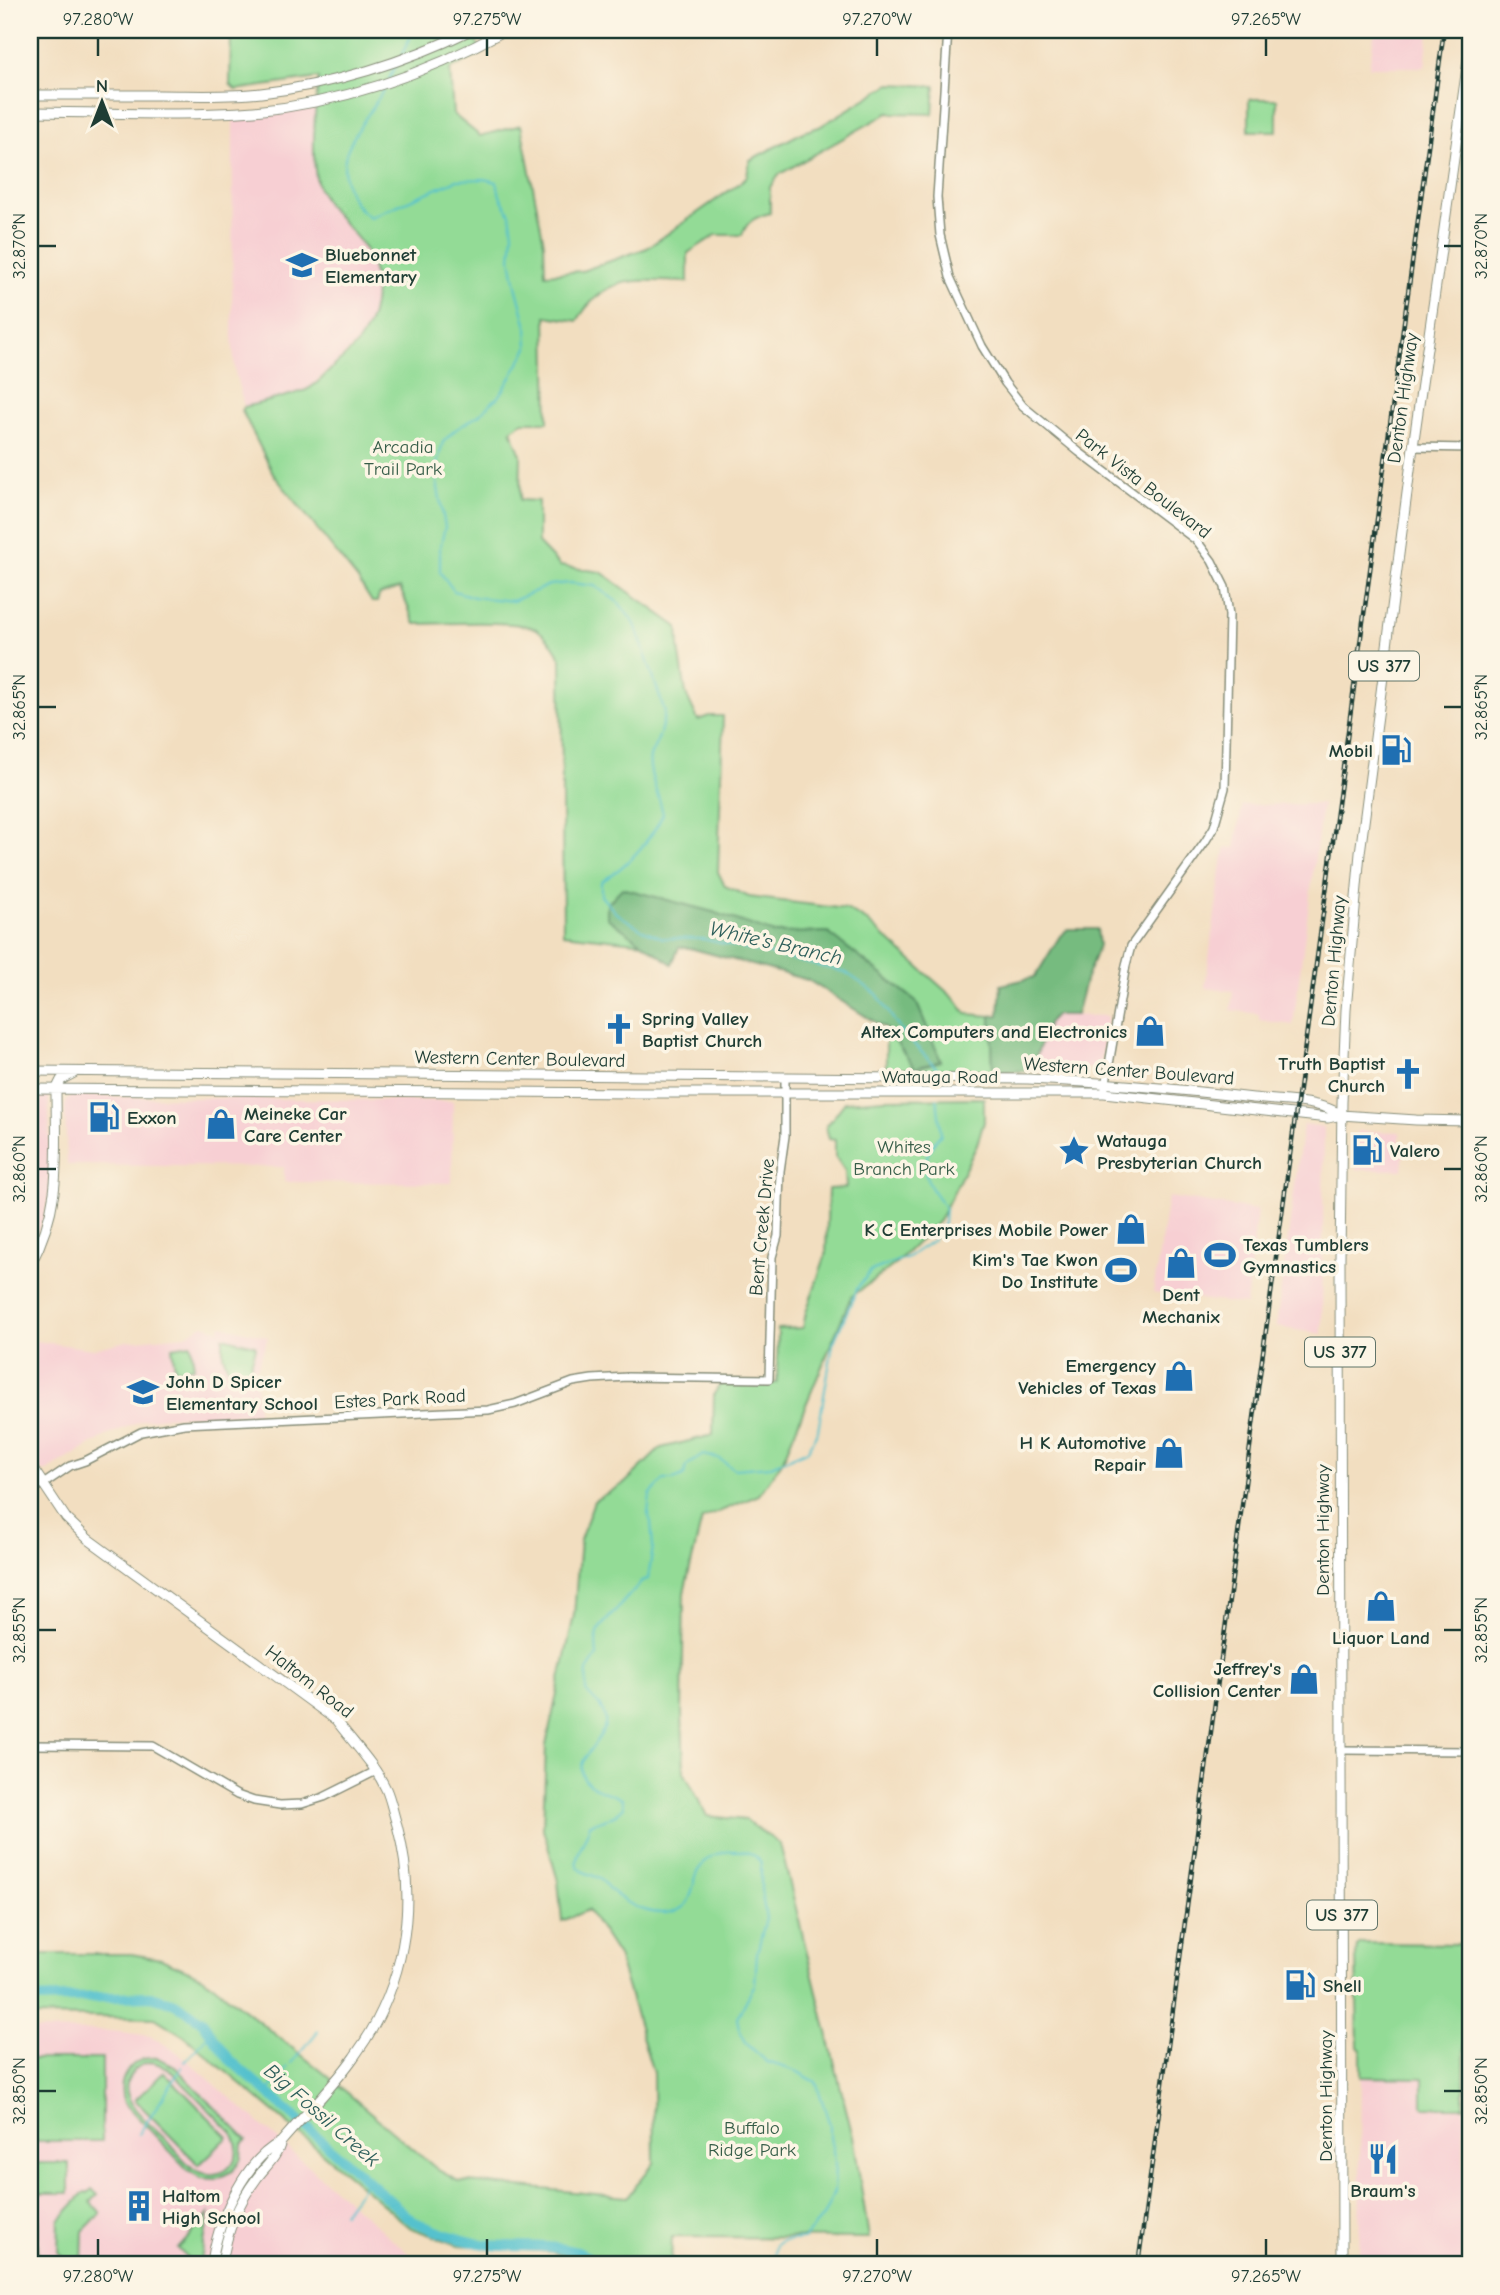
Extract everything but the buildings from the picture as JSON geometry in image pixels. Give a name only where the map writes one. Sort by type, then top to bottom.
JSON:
[{"type":"main road","points":[[30,95],[244,95],[302,87],[422,51],[471,30]]},
{"type":"main road","points":[[30,112],[124,114],[242,111],[329,99],[414,73],[465,52],[506,30]]},
{"type":"main road","name":"Denton Highway","points":[[1342,2265],[1341,1115],[1347,991],[1358,868],[1413,447],[1470,46]]},
{"type":"main road","points":[[33,1071],[48,1078],[56,1090]]},
{"type":"main road","name":"Western Center Boulevard","points":[[33,1071],[1107,1082],[1332,1108],[1341,1115]]},
{"type":"main road","points":[[30,1266],[39,1249],[54,1203],[56,1090],[61,1080],[76,1072]]},
{"type":"main road","points":[[831,1094],[832,1079]]},
{"type":"main road","name":"Western Center Boulevard","points":[[30,1089],[786,1094]]},
{"type":"main road","name":"Watauga Road","points":[[786,1094],[1104,1093],[1329,1118],[1341,1115],[1470,1121]]},
{"type":"main road","name":"Haltom Road","points":[[30,1464],[66,1518],[88,1539],[336,1720],[356,1743],[387,1791],[404,1850],[408,1897],[404,1945],[386,2002],[356,2056],[281,2142],[270,2147],[248,2175],[233,2213],[222,2265]]},
{"type":"main road","name":"Haltom Road","points":[[212,2265],[218,2236],[233,2213]]},
{"type":"street","name":"Park Vista Boulevard","points":[[948,30],[937,197],[940,236],[950,277],[982,346],[1004,383],[1023,406],[1197,541],[1219,574],[1228,606],[1227,757],[1221,810],[1205,842],[1131,946],[1104,1093]]},
{"type":"street","points":[[1413,447],[1470,448]]},
{"type":"street","name":"Bent Creek Drive","points":[[769,1379],[772,1257],[778,1231],[780,1171],[786,1136],[785,1078]]},
{"type":"street","name":"Estes Park Road","points":[[42,1485],[70,1466],[141,1432],[184,1424],[488,1410],[515,1404],[573,1382],[608,1377],[769,1379]]},
{"type":"street","points":[[30,1745],[153,1746],[237,1795],[280,1805],[302,1804],[324,1797],[376,1771]]},
{"type":"street","points":[[1340,1750],[1470,1751]]},
{"type":"shaded area","points":[[1375,30],[1429,30],[1425,67],[1369,67]]},
{"type":"shaded area","name":"Bluebonnet Elementary","points":[[315,107],[316,179],[320,192],[357,237],[368,256],[375,292],[372,311],[367,328],[357,343],[308,389],[244,407],[235,372],[232,336],[233,119]]},
{"type":"shaded area","points":[[1322,804],[1293,1025],[1259,1020],[1259,1014],[1231,1010],[1233,991],[1205,988],[1222,862],[1226,847],[1235,848],[1242,805]]},
{"type":"shaded area","points":[[1056,1015],[1107,1016],[1100,1068],[1031,1071],[1048,1023]]},
{"type":"shaded area","points":[[45,1093],[49,1099],[50,1189],[44,1217],[30,1249],[30,1094]]},
{"type":"shaded area","points":[[73,1095],[453,1101],[452,1183],[284,1182],[284,1167],[67,1165],[65,1106]]},
{"type":"shaded area","points":[[1303,1124],[1324,1127],[1322,1334],[1276,1327]]},
{"type":"shaded area","points":[[1357,1131],[1400,1132],[1400,1151],[1404,1152],[1402,1170],[1357,1170]]},
{"type":"shaded area","points":[[1168,1197],[1257,1210],[1246,1305],[1153,1293]]},
{"type":"shaded area","name":"John D Spicer Elementary School","points":[[203,1325],[219,1330],[221,1325],[268,1337],[256,1371],[258,1413],[143,1420],[106,1436],[47,1471],[41,1471],[30,1447],[30,1338],[93,1349],[127,1341],[186,1335]]},
{"type":"shaded area","points":[[30,2030],[112,2031],[151,2036],[180,2054],[416,2260],[433,2265],[30,2265]]},
{"type":"shaded area","points":[[1361,2077],[1424,2078],[1424,2107],[1464,2107],[1463,2265],[1359,2265]]},
{"type":"green space","name":"Arcadia Trail Park","points":[[231,30],[467,30],[484,52],[450,69],[453,114],[480,136],[521,125],[544,243],[545,274],[582,271],[647,248],[740,183],[747,176],[750,160],[803,132],[819,127],[890,84],[935,86],[933,114],[888,113],[780,174],[770,187],[770,213],[752,220],[742,235],[716,235],[688,253],[688,282],[625,283],[600,294],[577,321],[546,316],[548,422],[523,422],[511,430],[521,455],[520,500],[538,501],[538,543],[560,566],[601,572],[678,627],[686,694],[698,720],[709,716],[723,716],[718,872],[725,886],[749,897],[846,909],[867,921],[956,1000],[967,1014],[991,1016],[993,1072],[886,1071],[886,1029],[808,980],[690,948],[563,934],[561,658],[544,635],[526,626],[496,623],[415,624],[400,588],[379,595],[377,602],[372,602],[358,580],[274,475],[242,411],[244,407],[306,390],[321,379],[352,350],[363,335],[372,313],[375,291],[369,257],[358,239],[329,207],[316,178],[314,150],[319,78],[236,90],[230,84]]},
{"type":"green space","points":[[1249,99],[1277,99],[1277,131],[1249,131]]},
{"type":"green space","points":[[622,888],[713,912],[774,933],[827,932],[916,1001],[941,1061],[915,1068],[886,1029],[808,980],[690,948],[679,947],[672,964],[607,918],[607,904]]},
{"type":"green space","points":[[1068,929],[1097,929],[1099,945],[1076,1015],[1056,1015],[1048,1023],[1031,1071],[993,1072],[991,1016],[999,1015],[1001,985],[1035,977],[1060,936]]},
{"type":"green space","name":"Buffalo Ridge Park","points":[[984,1098],[984,1122],[976,1147],[939,1221],[894,1265],[851,1297],[782,1462],[759,1495],[702,1519],[684,1593],[684,1772],[707,1816],[745,1820],[780,1844],[854,2141],[869,2238],[672,2237],[671,2265],[589,2265],[552,2252],[458,2245],[411,2228],[184,2036],[155,2018],[30,2016],[30,1954],[131,1954],[161,1959],[203,1977],[324,2073],[438,2170],[458,2181],[627,2197],[654,2163],[653,2073],[618,1956],[588,1910],[562,1921],[558,1881],[543,1829],[546,1745],[574,1615],[580,1540],[594,1501],[625,1483],[661,1448],[713,1435],[714,1394],[721,1383],[777,1383],[778,1329],[803,1328],[826,1254],[828,1189],[846,1188],[845,1171],[835,1156],[835,1140],[829,1139],[826,1127],[845,1102]]},
{"type":"green space","points":[[223,1337],[255,1345],[247,1377],[229,1370],[223,1355]]},
{"type":"green space","points":[[191,1344],[194,1367],[175,1369],[172,1347]]},
{"type":"green space","points":[[1361,1943],[1465,1944],[1464,2107],[1423,2107],[1423,2078],[1361,2077],[1356,1954],[1357,1946]]},
{"type":"green space","points":[[149,2058],[158,2058],[175,2067],[247,2140],[242,2144],[241,2158],[233,2171],[216,2179],[201,2178],[188,2170],[124,2103],[124,2077],[133,2065]],"holes":[[[153,2062],[168,2068],[232,2133],[237,2152],[234,2160],[223,2172],[207,2174],[193,2168],[131,2103],[127,2084],[134,2070]]]},
{"type":"green space","points":[[30,2059],[102,2059],[102,2141],[30,2141]]},
{"type":"green space","points":[[164,2072],[228,2137],[199,2165],[135,2100]]},
{"type":"green space","points":[[30,2163],[69,2163],[69,2193],[38,2193],[38,2254],[30,2254]]},
{"type":"green space","points":[[92,2189],[98,2195],[91,2202],[101,2213],[83,2231],[82,2265],[72,2265],[58,2252],[59,2220],[85,2192]]},
{"type":"green space","points":[[209,2214],[200,2265],[195,2265],[178,2249]]},
{"type":"waterway","name":"White's Branch","points":[[402,54],[414,30]]},
{"type":"waterway","name":"White's Branch","points":[[389,79],[396,65]]},
{"type":"waterway","name":"White's Branch","points":[[385,87],[346,154],[346,185],[355,203],[370,217],[457,180],[484,179],[497,182],[500,196],[510,214],[513,233],[511,259],[527,327],[528,348],[501,394],[479,415],[455,430],[443,442],[435,471],[445,527],[440,548],[440,572],[454,591],[474,597],[513,601],[549,585],[570,583],[595,586],[619,603],[635,624],[665,712],[660,733]]},
{"type":"waterway","name":"White's Branch","points":[[659,736],[650,763],[663,814],[637,852],[620,869],[601,882],[601,896],[616,913],[643,930],[663,938],[703,939],[845,972],[877,994],[901,1031],[938,1069],[938,1075]]},
{"type":"waterway","name":"White's Branch","points":[[777,2265],[776,2245],[779,2242],[803,2239],[823,2217],[834,2192],[835,2161],[830,2125],[816,2082],[796,2071],[767,2062],[747,2044],[739,2029],[737,2018],[755,1984],[757,1953],[766,1918],[761,1889],[761,1863],[746,1852],[717,1854],[706,1860],[700,1868],[687,1904],[680,1909],[662,1913],[644,1910],[626,1902],[600,1879],[579,1868],[577,1857],[590,1824],[614,1816],[624,1807],[622,1799],[591,1785],[583,1777],[581,1768],[584,1760],[605,1726],[601,1708],[586,1691],[587,1671],[597,1656],[599,1629],[641,1582],[648,1579],[653,1547],[648,1514],[650,1495],[664,1480],[684,1476],[686,1466],[703,1455],[718,1458],[734,1469],[771,1466],[808,1450],[818,1430],[833,1344],[858,1287],[871,1271],[908,1257],[933,1240],[944,1223],[945,1207],[932,1189],[925,1171],[928,1154],[941,1134],[937,1098]]},
{"type":"waterway","name":"Big Fossil Creek","points":[[30,1999],[151,1996],[175,2003],[202,2021],[229,2059],[413,2221],[450,2236],[480,2244],[547,2247],[576,2252],[599,2265]]},
{"type":"waterway","points":[[292,2063],[318,2031]]},
{"type":"waterway","points":[[185,2062],[210,2033]]},
{"type":"waterway","points":[[139,2134],[182,2067]]},
{"type":"waterway","points":[[267,2093],[288,2067]]},
{"type":"waterway","points":[[343,2213],[367,2181]]},
{"type":"railway","points":[[1138,2265],[1444,30]]},
{"type":"place","name":"Bluebonnet Elementary","points":[[302,265]]},
{"type":"place","name":"Mobil","points":[[1396,750]]},
{"type":"place","name":"Spring Valley Baptist Church","points":[[619,1029]]},
{"type":"place","name":"Altex Computers and Electronics","points":[[1150,1031]]},
{"type":"place","name":"Truth Baptist Church","points":[[1408,1074]]},
{"type":"place","name":"Exxon","points":[[104,1117]]},
{"type":"place","name":"Meineke Car Care Center","points":[[221,1124]]},
{"type":"place","name":"Valero","points":[[1367,1150]]},
{"type":"place","name":"Watauga Presbyterian Church","points":[[1074,1151]]},
{"type":"place","name":"K C Enterprises Mobile Power","points":[[1131,1229]]},
{"type":"place","name":"Texas Tumblers Gymnastics","points":[[1220,1255]]},
{"type":"place","name":"Dent Mechanix","points":[[1181,1263]]},
{"type":"place","name":"Kim's Tae Kwon Do Institute","points":[[1121,1270]]},
{"type":"place","name":"Emergency Vehicles of Texas","points":[[1179,1376]]},
{"type":"place","name":"John D Spicer Elementary School","points":[[143,1392]]},
{"type":"place","name":"H K Automotive Repair","points":[[1169,1453]]},
{"type":"place","name":"Liquor Land","points":[[1381,1606]]},
{"type":"place","name":"Jeffrey's Collision Center","points":[[1304,1679]]},
{"type":"place","name":"Shell","points":[[1300,1985]]},
{"type":"place","name":"Braum's","points":[[1383,2159]]},
{"type":"place","name":"Haltom High School","points":[[139,2206]]},
{"type":"park label","name":"Whites Branch Park","points":[[904,1157]]}]
